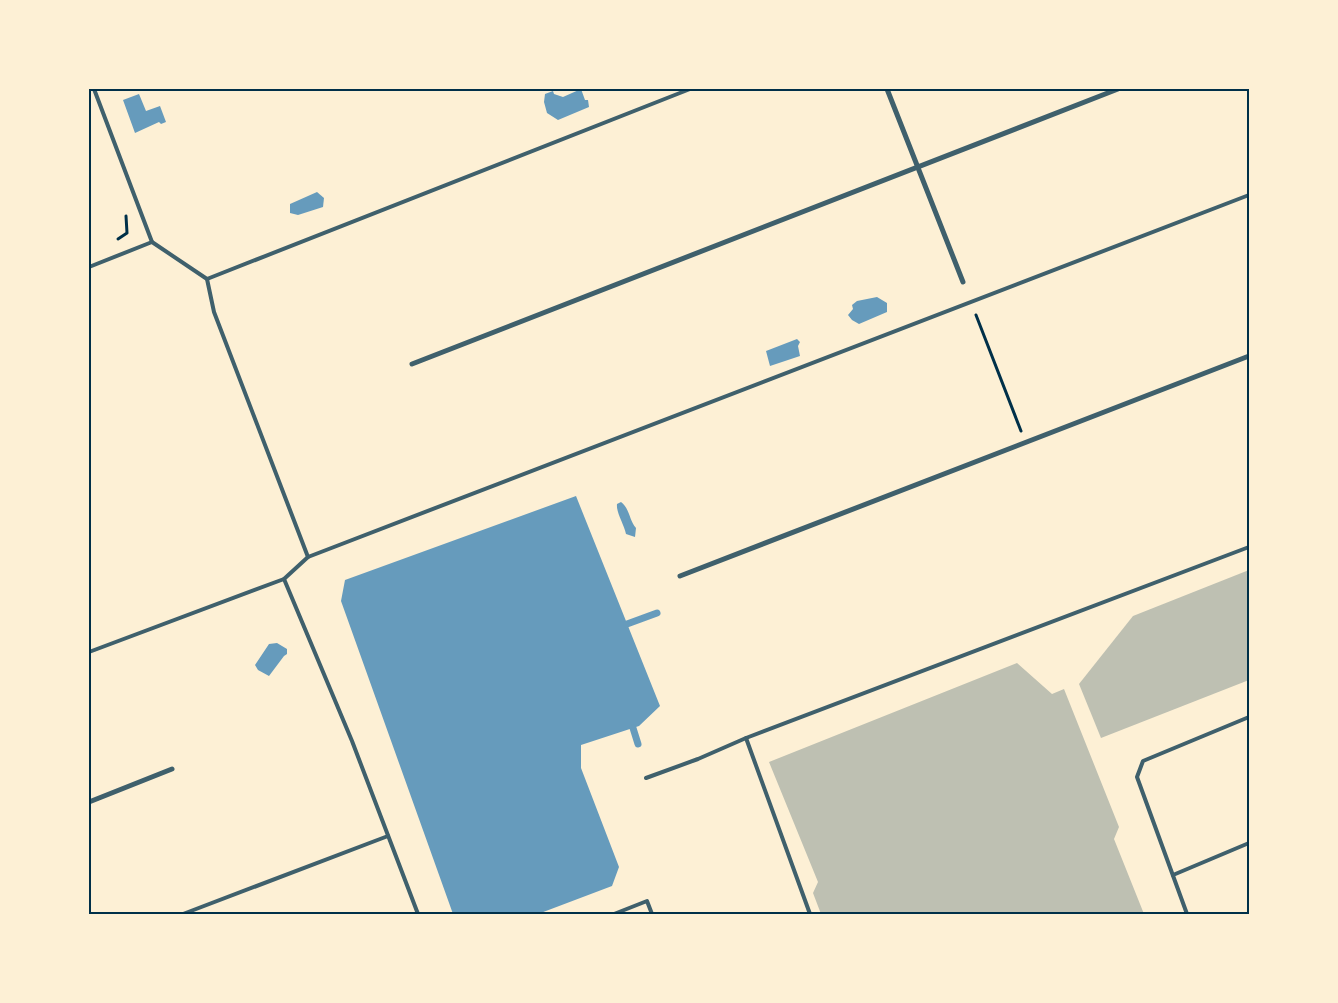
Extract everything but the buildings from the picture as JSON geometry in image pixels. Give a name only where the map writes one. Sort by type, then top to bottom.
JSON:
[{"type":"street","points":[[886,89],[963,282]]},
{"type":"street","points":[[412,364],[1118,89]]},
{"type":"street","points":[[680,576],[1249,356]]},
{"type":"street","points":[[89,802],[172,769]]},
{"type":"lane","points":[[94,89],[152,242],[207,279],[214,312],[308,557]]},
{"type":"lane","points":[[207,279],[690,89]]},
{"type":"lane","points":[[89,652],[284,579],[308,557],[1249,195]]},
{"type":"lane","points":[[89,267],[152,242]]},
{"type":"lane","points":[[646,778],[698,759],[746,738],[1249,547]]},
{"type":"lane","points":[[284,579],[418,914]]},
{"type":"lane","points":[[1187,914],[1137,778],[1143,761],[1249,717]]},
{"type":"lane","points":[[746,738],[810,914]]},
{"type":"lane","points":[[183,914],[388,836]]},
{"type":"lane","points":[[1173,875],[1249,844]]},
{"type":"lane","points":[[614,914],[647,901],[652,914]]},
{"type":"path","points":[[113,242],[128,233],[126,214]]},
{"type":"path","points":[[971,303],[1026,443]]},
{"type":"water","points":[[581,89],[585,100],[588,100],[589,107],[558,120],[547,113],[544,102],[545,94],[553,91],[554,94],[563,97]]},
{"type":"water","points":[[139,94],[146,111],[160,106],[166,122],[161,124],[159,122],[135,133],[123,100]]},
{"type":"water","points":[[317,192],[324,198],[323,207],[298,215],[290,213],[290,204]]},
{"type":"water","points":[[877,297],[887,303],[887,312],[859,324],[848,315],[853,309],[852,305],[857,301]]},
{"type":"water","points":[[797,339],[800,342],[798,346],[800,356],[770,366],[766,351]]},
{"type":"water","points":[[576,496],[660,706],[639,726],[581,745],[581,768],[619,867],[612,886],[538,914],[453,914],[341,601],[345,580]]},
{"type":"water","points":[[621,502],[636,528],[635,537],[626,534],[617,507],[617,504]]},
{"type":"water","points":[[277,643],[287,649],[287,654],[269,676],[258,670],[255,665],[269,644]]},
{"type":"waterway","points":[[627,624],[657,613]]},
{"type":"waterway","points":[[633,728],[638,744]]}]
